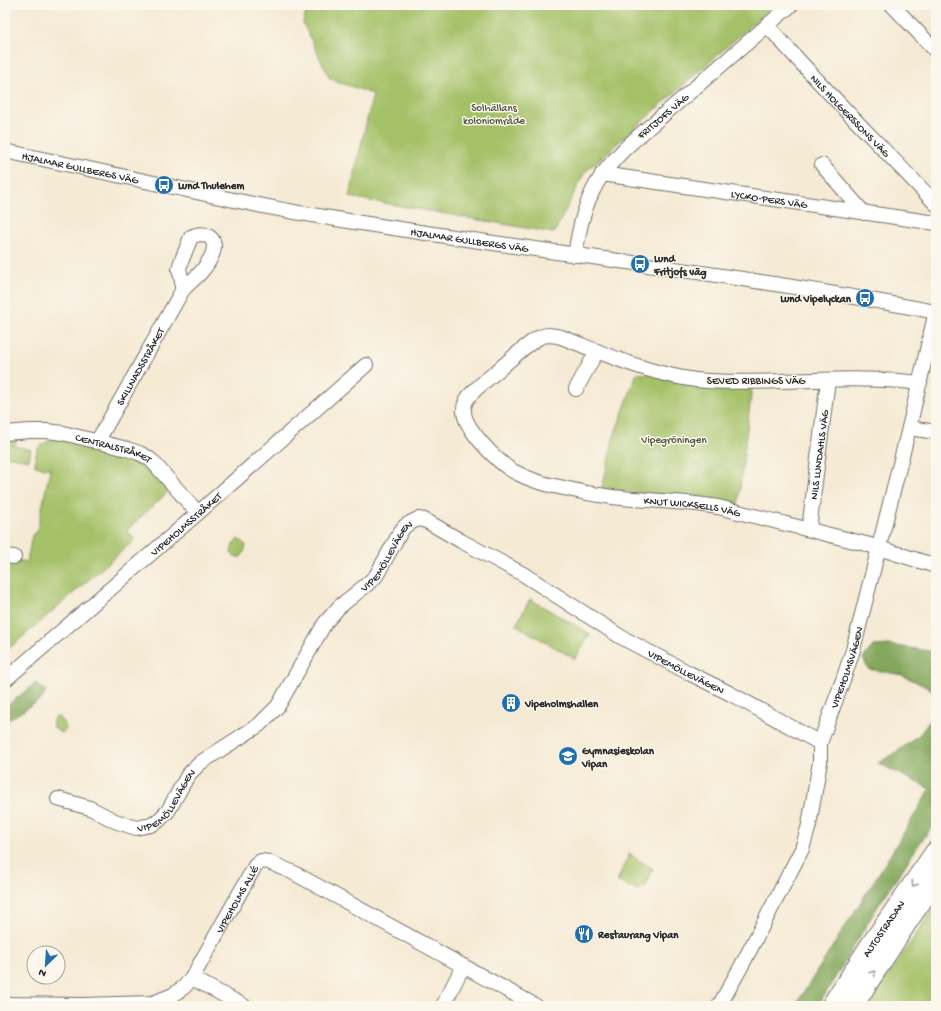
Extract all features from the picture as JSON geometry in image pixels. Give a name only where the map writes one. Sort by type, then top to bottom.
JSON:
[{"type":"highway","name":"AUTOSTRADAN","points":[[832,1006],[870,947],[936,852]]},
{"type":"highway","name":"AUTOSTRADAN","points":[[852,1006],[936,879]]},
{"type":"street","name":"FRITJOFS VÄG","points":[[575,255],[585,207],[602,174],[610,164],[636,139],[791,5]]},
{"type":"street","points":[[892,5],[936,51]]},
{"type":"street","name":"NILS HOLGERSSONS VÄG","points":[[767,25],[936,204]]},
{"type":"street","name":"HJALMAR GULLBERGS VÄG","points":[[5,151],[310,215],[836,293],[936,312]]},
{"type":"street","points":[[822,165],[864,213]]},
{"type":"street","name":"LYCKO-PERS VÄG","points":[[602,174],[936,223]]},
{"type":"street","name":"SKILLNADSSTRÅKET","points":[[97,442],[182,291]]},
{"type":"street","name":"VIPEHOLMSVÄGEN","points":[[719,1006],[802,849],[809,825],[816,786],[820,762],[820,743],[837,699],[853,650],[909,428],[936,312]]},
{"type":"street","name":"SEVED RIBBINGS VÄG","points":[[466,422],[464,409],[465,403],[472,393],[527,346],[538,338],[550,335],[555,335],[628,363],[666,374],[698,380],[755,382],[895,380],[920,383]]},
{"type":"street","points":[[576,389],[597,351]]},
{"type":"street","name":"VIPEHOLMSSTRÅKET","points":[[5,680],[366,365]]},
{"type":"street","name":"NILS LUNDAHLS VÄG","points":[[809,529],[828,380]]},
{"type":"street","name":"KNUT WICKSELLS VÄG","points":[[466,422],[486,447],[505,465],[521,475],[541,482],[578,491],[613,497],[718,507],[809,529],[936,566]]},
{"type":"street","points":[[909,428],[936,432]]},
{"type":"street","name":"CENTRALSTRÅKET","points":[[5,433],[30,431],[62,433],[127,449],[147,456],[198,513]]},
{"type":"street","name":"VIPEMÖLLEVÄGEN","points":[[58,799],[90,808],[115,821],[136,828],[151,825],[158,821],[168,811],[188,775],[200,763],[258,724],[278,706],[325,623],[339,607],[366,586],[376,576],[400,531],[405,526],[418,519],[430,523],[523,574],[621,637],[731,694],[820,743]]},
{"type":"street","name":"VIPEHOLMS ALLÉ","points":[[5,1004],[82,1005],[153,1003],[173,996],[192,978],[255,866],[261,861],[268,862],[294,873],[536,1006]]},
{"type":"street","points":[[442,1006],[464,966]]},
{"type":"street","points":[[192,978],[244,1006]]},
{"type":"green space","name":"Solhällans koloniområde","points":[[308,5],[774,5],[585,172],[554,233],[349,197],[373,94],[330,79],[303,23]]},
{"type":"green space","name":"Vipegröningen","points":[[637,373],[752,387],[738,505],[712,499],[687,496],[602,489],[613,439]]},
{"type":"green space","points":[[5,439],[16,441],[15,446],[31,450],[29,460],[5,456]]},
{"type":"green space","points":[[53,439],[65,440],[142,460],[169,491],[127,530],[135,540],[5,652],[5,558],[27,562],[32,535],[37,532],[50,469],[35,466],[36,452],[40,446]]},
{"type":"green space","points":[[238,539],[246,545],[241,557],[235,556],[231,553],[233,545]]},
{"type":"green space","points":[[530,599],[590,634],[575,659],[516,625]]},
{"type":"green space","points":[[890,645],[936,652],[936,706],[932,690],[902,675],[868,669],[863,658],[873,646]]},
{"type":"green space","points":[[36,683],[46,691],[42,699],[5,722],[5,707]]},
{"type":"green space","points":[[936,706],[936,822],[922,840],[876,909],[818,1006],[795,1006],[930,789],[878,763],[898,751],[920,734],[933,716]]},
{"type":"green space","points":[[58,717],[66,727],[61,733],[55,729],[53,725],[54,718]]},
{"type":"green space","points":[[629,854],[653,869],[646,886],[637,891],[617,881]]},
{"type":"green space","points":[[932,911],[936,915],[936,1006],[867,1006]]},
{"type":"place","name":"Lund Thulehem","points":[[164,185]]},
{"type":"place","name":"Lund Fritjofs väg","points":[[640,264]]},
{"type":"place","name":"Lund Vipelyckan","points":[[865,298]]},
{"type":"place","name":"Vipeholmshallen","points":[[511,703]]},
{"type":"place","name":"Gymnasieskolan Vipan","points":[[568,756]]},
{"type":"place","name":"Restaurang Vipan","points":[[584,934]]}]
